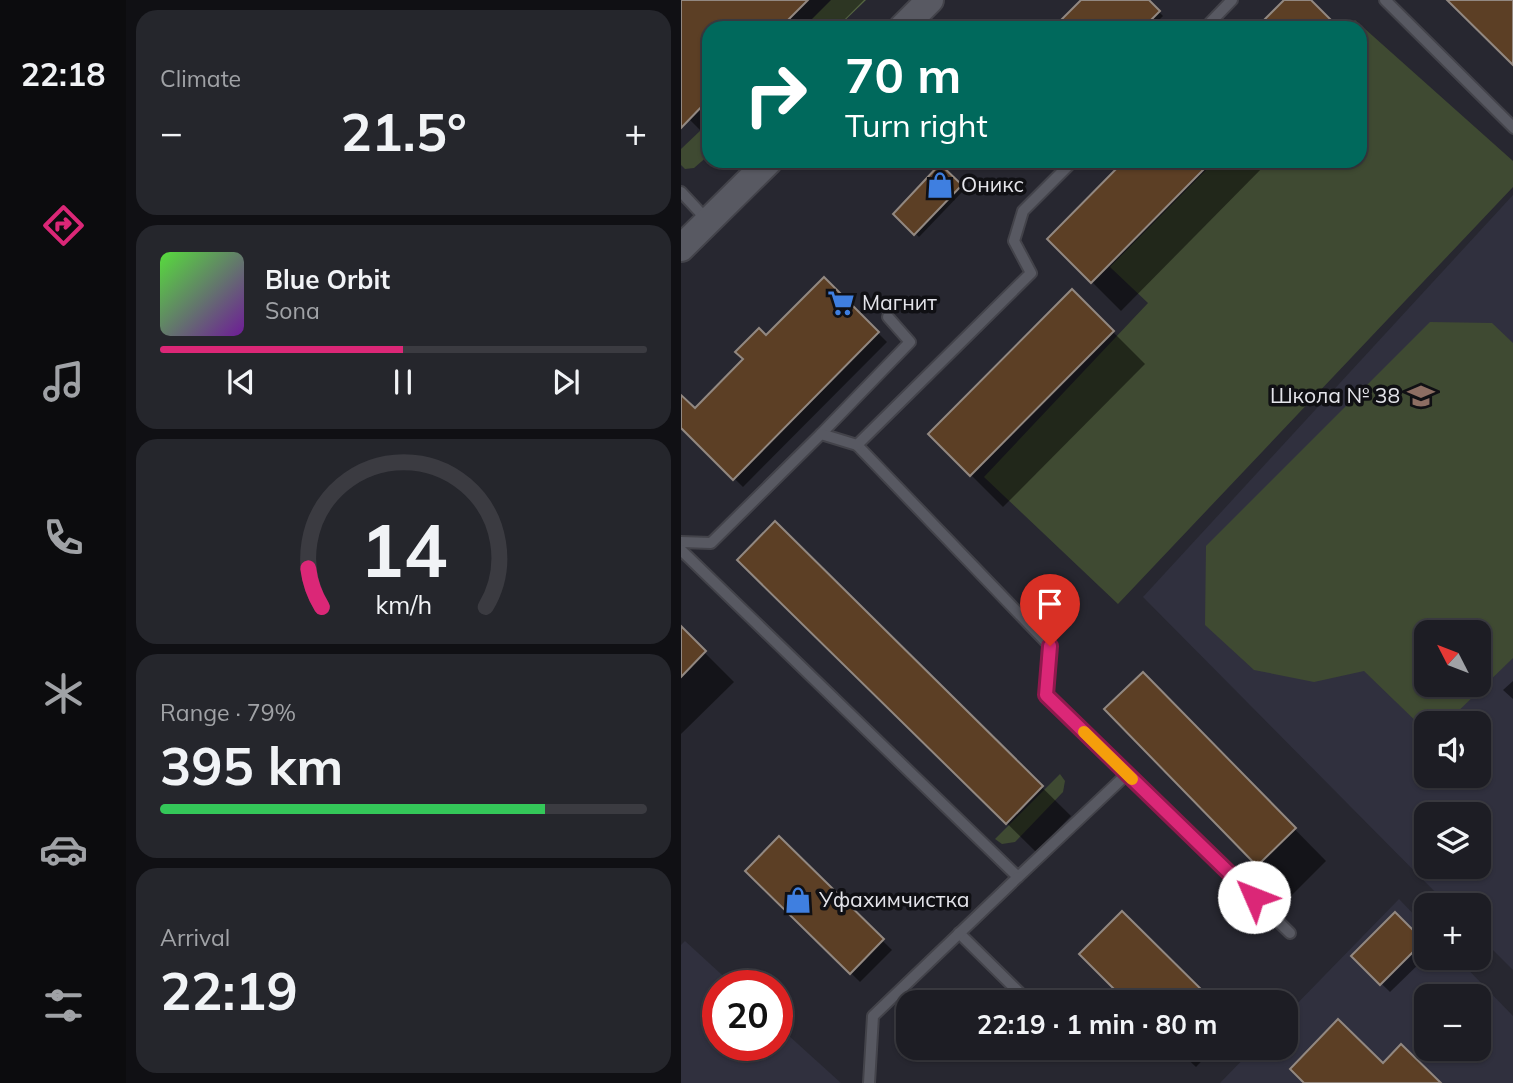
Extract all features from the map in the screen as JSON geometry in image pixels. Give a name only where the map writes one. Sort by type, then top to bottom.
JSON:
[{"type":"street","points":[[909,21],[930,0]]},
{"type":"street","points":[[681,248],[762,168]]},
{"type":"lane","points":[[1212,21],[1232,0]]},
{"type":"lane","points":[[1385,0],[1513,128]]},
{"type":"lane","points":[[857,445],[1031,273],[1013,241],[1023,211],[1066,168]]},
{"type":"lane","points":[[681,192],[708,222]]},
{"type":"lane","points":[[681,542],[711,543],[910,342],[888,317]]},
{"type":"lane","points":[[821,433],[857,445],[1050,646],[1046,695],[1290,933]]},
{"type":"lane","points":[[681,550],[1018,877]]},
{"type":"lane","points":[[869,1083],[873,1016],[1127,774]]},
{"type":"lane","points":[[959,933],[1017,990]]},
{"type":"shaded area","name":"Школа № 38","points":[[1513,195],[1513,970],[1491,948],[1491,893],[1436,893],[1422,879],[1491,879],[1491,802],[1414,802],[1414,871],[1143,597]]},
{"type":"shaded area","points":[[1399,899],[1414,915],[1414,970],[1469,970],[1482,984],[1414,984],[1414,1061],[1491,1061],[1491,993],[1513,1016],[1513,1083],[1220,1083],[1242,1060],[1298,1060],[1298,1003]]},
{"type":"shaded area","points":[[685,941],[717,970],[702,970],[702,1061],[793,1061],[793,1040],[841,1083],[681,1083],[681,945]]},
{"type":"green space","points":[[831,0],[866,0],[844,21],[810,21]]},
{"type":"green space","points":[[1367,31],[1513,161],[1513,187],[1118,604],[984,477],[1148,303],[1110,267],[1208,168],[1367,168]]},
{"type":"green space","points":[[702,131],[702,161],[694,168],[685,169],[681,165],[681,149]]},
{"type":"green space","points":[[1430,322],[1492,323],[1513,343],[1514,657],[1491,679],[1491,620],[1414,620],[1414,697],[1473,697],[1458,711],[1414,711],[1414,719],[1364,671],[1314,682],[1254,670],[1205,625],[1206,546]]},
{"type":"green space","points":[[1060,774],[1065,781],[1063,792],[1015,842],[1002,844],[995,839]]},
{"type":"building","points":[[681,0],[808,0],[787,21],[702,21],[702,106],[681,128]]},
{"type":"building","points":[[1081,0],[1149,0],[1160,11],[1150,21],[1060,21]]},
{"type":"building","points":[[1284,0],[1311,0],[1332,21],[1263,21]]},
{"type":"building","points":[[1447,0],[1513,0],[1513,65]]},
{"type":"building","points":[[936,168],[944,168],[962,185],[914,235],[893,214]]},
{"type":"building","points":[[1117,168],[1205,168],[1091,283],[1047,239]]},
{"type":"building","points":[[824,277],[879,332],[733,480],[681,428],[681,395],[695,408],[743,359],[735,352],[759,328],[766,335]]},
{"type":"building","points":[[1072,289],[1114,331],[970,476],[928,434]]},
{"type":"building","points":[[775,521],[1043,786],[1006,824],[737,560]]},
{"type":"building","points":[[681,626],[706,651],[681,677]]},
{"type":"building","points":[[1143,672],[1296,828],[1257,866],[1104,709]]},
{"type":"building","points":[[779,836],[884,939],[850,974],[745,871]]},
{"type":"building","points":[[1122,911],[1202,990],[1115,990],[1079,954]]},
{"type":"building","points":[[1395,912],[1414,931],[1414,951],[1380,985],[1351,956]]},
{"type":"building","points":[[1338,1019],[1383,1063],[1401,1044],[1414,1057],[1414,1061],[1418,1061],[1441,1083],[1304,1083],[1290,1069]]},
{"type":"slow traffic","points":[[1084,732],[1132,779]]},
{"type":"place","name":"Оникс","points":[[940,185]]},
{"type":"place","name":"Магнит","points":[[841,303]]},
{"type":"place","name":"Школа № 38","points":[[1421,396]]},
{"type":"place","name":"Уфахимчистка","points":[[798,900]]},
{"type":"route","points":[[1050,646],[1046,695],[1254,897]]}]
